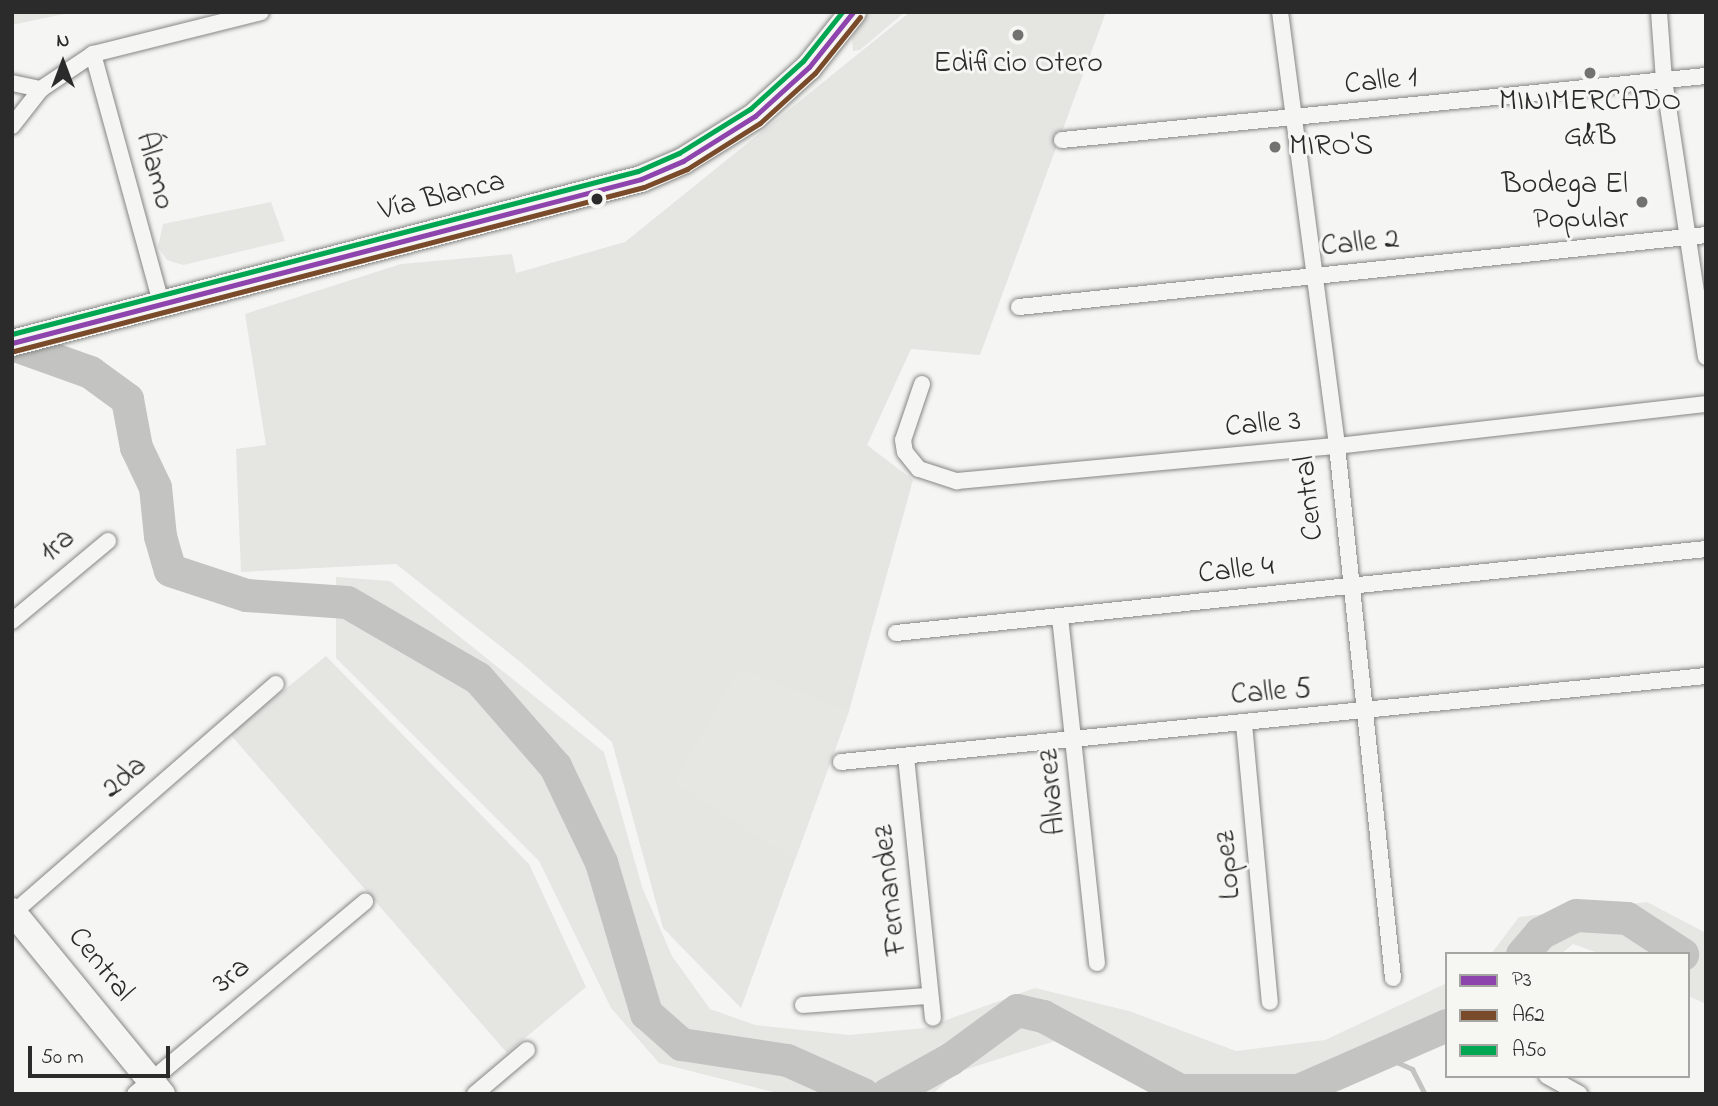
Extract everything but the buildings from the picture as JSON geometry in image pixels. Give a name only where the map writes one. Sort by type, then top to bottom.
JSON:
[{"type":"main road","name":"Vía Blanca","points":[[12,343],[641,179],[683,161],[755,116],[809,67],[847,17]]},
{"type":"main road","name":"Central","points":[[13,913],[149,1089]]},
{"type":"street","points":[[12,126],[41,89],[93,54],[261,12]]},
{"type":"street","name":"Central","points":[[1280,12],[1291,120],[1317,277],[1337,446],[1368,712],[1393,978]]},
{"type":"street","points":[[1660,12],[1664,80],[1698,235],[1706,357]]},
{"type":"street","name":"Álamo","points":[[93,54],[161,303]]},
{"type":"street","name":"Calle 1","points":[[1062,139],[1291,120],[1706,76]]},
{"type":"street","points":[[12,83],[41,89]]},
{"type":"street","name":"Calle 2","points":[[1019,307],[1698,235]]},
{"type":"street","name":"Calle 3","points":[[922,384],[903,440],[905,452],[919,469],[957,481],[1337,446],[1706,404]]},
{"type":"street","name":"1ra","points":[[12,621],[108,541]]},
{"type":"street","name":"Calle 4","points":[[896,633],[1353,588],[1706,549]]},
{"type":"street","name":"Alvarez","points":[[1060,617],[1076,741],[1097,962]]},
{"type":"street","name":"Calle 5","points":[[841,762],[1368,712],[1706,676]]},
{"type":"street","name":"2da","points":[[13,913],[276,684]]},
{"type":"street","name":"Lopez","points":[[1244,724],[1270,1002]]},
{"type":"street","name":"Fernandez","points":[[906,757],[933,1018]]},
{"type":"street","name":"3ra","points":[[149,1089],[365,902]]},
{"type":"street","points":[[803,1005],[930,996]]},
{"type":"street","points":[[475,1094],[527,1050]]},
{"type":"street","points":[[1550,1078],[1578,1094]]},
{"type":"shaded area","points":[[12,12],[73,12],[12,25]]},
{"type":"shaded area","points":[[868,12],[905,12],[860,50],[853,51],[852,38]]},
{"type":"shaded area","points":[[910,12],[1106,12],[980,355],[911,349],[867,445],[913,480],[849,711],[741,1008],[663,928],[612,742],[518,660],[396,564],[241,572],[236,449],[266,445],[245,314],[401,264],[512,254],[516,273],[625,242]]},
{"type":"shaded area","points":[[271,202],[285,241],[183,265],[167,260],[158,247],[163,224]]},
{"type":"shaded area","points":[[336,577],[390,581],[604,752],[642,887],[672,956],[710,1009],[755,1025],[849,1035],[924,1028],[1035,988],[1129,1011],[1236,1051],[1325,1040],[1445,984],[1445,1043],[1345,1086],[1149,1089],[1055,1041],[955,1073],[933,1094],[781,1094],[659,1063],[611,1008],[539,861],[336,658]]},
{"type":"shaded area","points":[[326,656],[529,864],[586,987],[507,1053],[230,734]]},
{"type":"shaded area","points":[[739,668],[849,711],[795,860],[674,783]]},
{"type":"shaded area","points":[[1647,902],[1706,933],[1706,1004],[1690,997],[1690,952],[1595,952],[1573,944],[1563,952],[1493,952],[1519,917]]},
{"type":"waterway","points":[[12,344],[90,372],[127,399],[136,447],[155,487],[160,536],[170,570],[246,595],[347,602],[478,678],[555,766],[601,862],[646,1013],[681,1044],[787,1060],[863,1094]]},
{"type":"waterway","points":[[1524,952],[1540,933],[1576,915],[1627,918],[1679,952]]},
{"type":"waterway","points":[[887,1094],[950,1059],[1017,1010],[1043,1016],[1180,1090],[1298,1090],[1445,1026]]},
{"type":"waterway","points":[[1383,1056],[1412,1069],[1425,1094]]},
{"type":"transit line","name":"A50","points":[[12,334],[638,171],[679,153],[750,109],[803,61],[842,12]]},
{"type":"transit line","name":"P3","points":[[12,343],[641,179],[683,161],[755,116],[809,67],[853,12]]},
{"type":"transit line","name":"A62","points":[[14,351],[644,187],[687,169],[760,123],[815,73],[860,17]]},
{"type":"place","name":"Edificio Otero","points":[[1018,35]]},
{"type":"place","name":"MINIMERCADO G&B","points":[[1590,73]]},
{"type":"place","name":"MIRO'S","points":[[1275,147]]},
{"type":"place","name":"Bodega El Popular","points":[[1642,202]]}]
